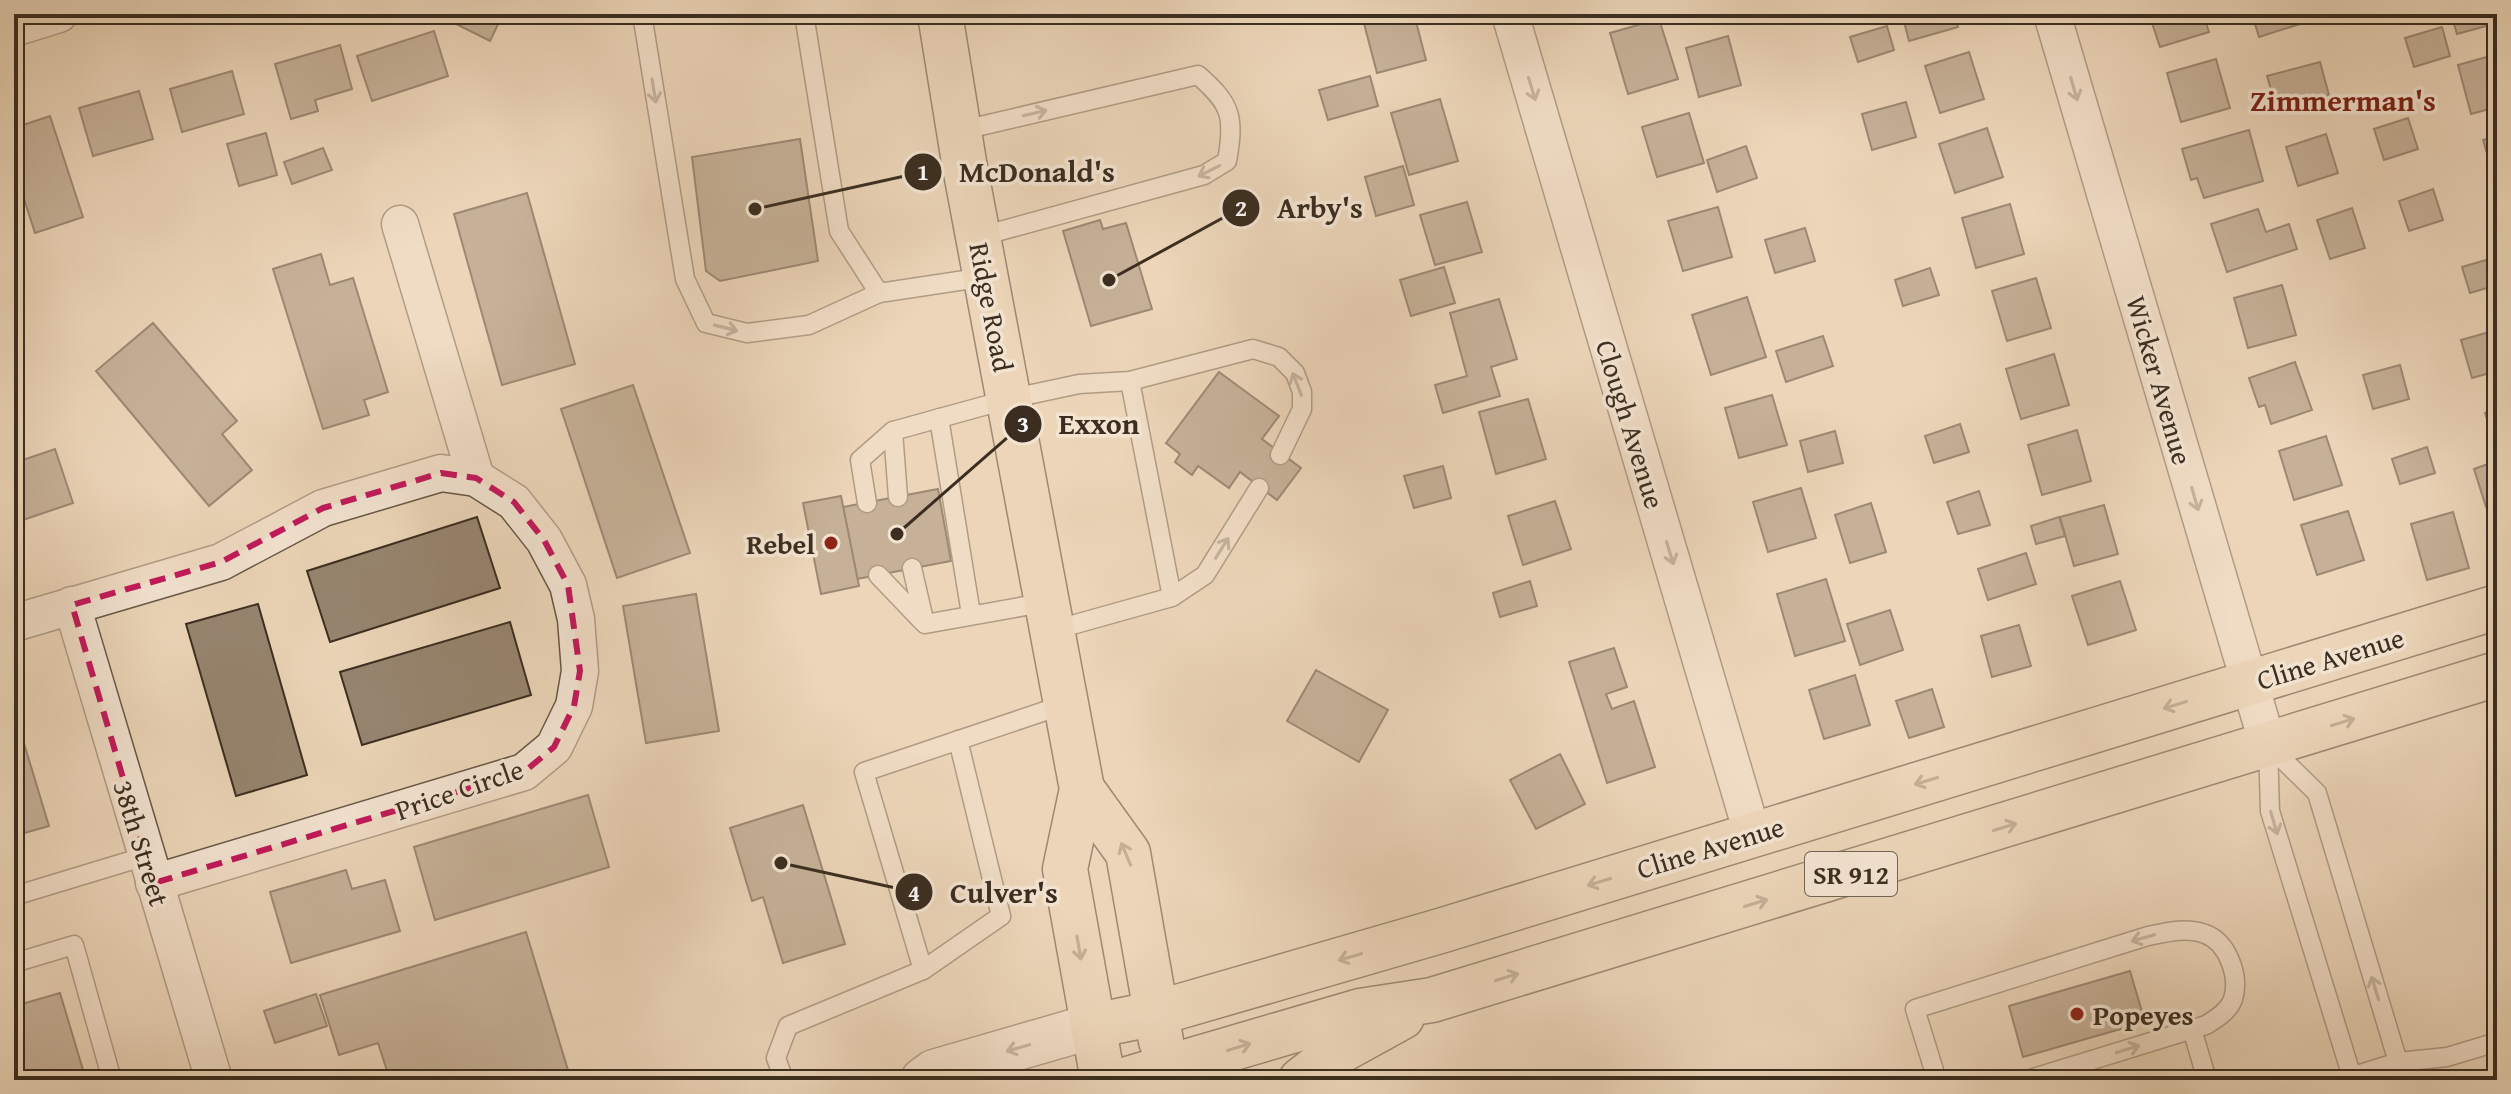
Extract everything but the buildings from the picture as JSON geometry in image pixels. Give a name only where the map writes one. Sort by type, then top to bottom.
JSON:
[{"type":"main road","name":"Ridge Road","points":[[940,14],[982,257],[1082,789],[1065,869],[1103,1080]]},
{"type":"main road","name":"Cline Avenue","points":[[1093,1026],[1157,1013],[1440,931],[2497,607]]},
{"type":"main road","name":"SR 912","points":[[1151,1076],[1360,1011],[1432,1000],[2497,674]]},
{"type":"main road","name":"Ridge Road","points":[[1082,789],[1128,853],[1157,1013],[1151,1076]]},
{"type":"main road","points":[[1301,1080],[1333,1055],[1432,1000]]},
{"type":"street","points":[[14,28],[59,14]]},
{"type":"street","name":"Clough Avenue","points":[[1510,14],[1752,833]]},
{"type":"street","name":"Wicker Avenue","points":[[2052,14],[2268,745]]},
{"type":"street","points":[[400,224],[476,478]]},
{"type":"street","name":"Price Circle","points":[[14,623],[221,562],[323,508],[441,473],[476,478],[514,502],[544,540],[568,585],[576,619],[580,671],[574,706],[554,747],[524,772],[150,870]]},
{"type":"street","name":"38th Street","points":[[72,605],[211,1079]]},
{"type":"street","name":"Cline Avenue","points":[[923,1080],[934,1072],[1093,1026]]},
{"type":"lane","points":[[642,14],[685,279],[706,323],[747,333],[809,325],[879,293],[1204,175],[1227,161],[1233,129],[1224,98],[1198,75],[959,131]]},
{"type":"lane","points":[[804,14],[839,231],[879,293]]},
{"type":"lane","points":[[867,503],[860,460],[893,431],[1009,399],[1079,384],[1130,381],[1253,349],[1279,357],[1295,373],[1302,392],[1302,409],[1280,455]]},
{"type":"lane","points":[[1130,381],[1172,597]]},
{"type":"lane","points":[[939,418],[971,614]]},
{"type":"lane","points":[[893,431],[898,497]]},
{"type":"lane","points":[[925,624],[971,614],[1051,616],[1172,597],[1205,575],[1259,488]]},
{"type":"lane","points":[[912,568],[925,624]]},
{"type":"lane","points":[[878,575],[925,624]]},
{"type":"lane","points":[[923,970],[864,772],[1068,703]]},
{"type":"lane","points":[[784,1080],[776,1058],[788,1026],[923,970],[1001,916],[958,740]]},
{"type":"lane","points":[[2268,745],[2317,793],[2398,1062]]},
{"type":"lane","points":[[2268,745],[2270,811],[2346,1078],[2398,1062],[2447,1057],[2497,1042]]},
{"type":"lane","points":[[14,896],[150,870]]},
{"type":"lane","points":[[1937,1080],[1915,1009],[2148,936],[2187,930],[2207,934],[2220,943],[2235,981],[2233,1001],[2220,1016],[2192,1029],[2027,1080]]},
{"type":"lane","points":[[14,963],[74,945],[112,1080]]},
{"type":"lane","points":[[2192,1029],[2207,1080]]},
{"type":"highlighted area","points":[[441,473],[476,478],[514,502],[544,540],[568,585],[580,671],[574,706],[554,747],[524,772],[154,883],[72,605],[221,562],[323,508]]},
{"type":"place","name":"McDonald's","points":[[755,209]]},
{"type":"place","name":"Arby's","points":[[1109,280]]},
{"type":"place","name":"Exxon","points":[[897,534]]},
{"type":"place","name":"Rebel","points":[[831,543]]},
{"type":"place","name":"Culver's","points":[[781,863]]},
{"type":"place","name":"Popeyes","points":[[2077,1014]]},
{"type":"district","name":"Zimmerman's","points":[[2343,100]]}]
